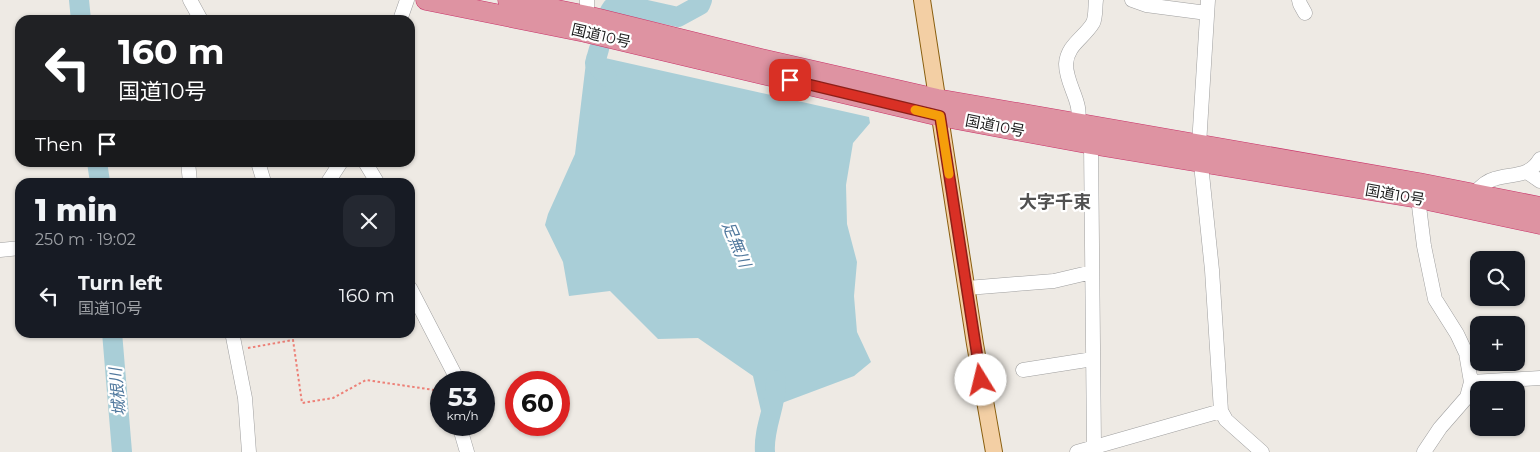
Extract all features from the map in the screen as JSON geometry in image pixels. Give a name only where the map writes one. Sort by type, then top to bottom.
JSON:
[{"type":"highway","name":"国道10号","points":[[426,0],[938,107],[1091,144],[1200,154],[1474,193],[1540,207]]},
{"type":"highway","name":"国道10号","points":[[508,0],[587,8],[938,107],[1077,124],[1200,154],[1540,224]]},
{"type":"main road","points":[[922,0],[994,452]]},
{"type":"street","points":[[190,0],[198,15]]},
{"type":"street","points":[[402,15],[407,0]]},
{"type":"street","points":[[1094,446],[1091,144],[1077,124],[1080,115],[1079,106],[1068,78],[1066,65],[1068,52],[1094,22],[1096,0]]},
{"type":"street","points":[[1132,0],[1146,6],[1207,7],[1200,154],[1212,270],[1221,412],[1226,420],[1262,452]]},
{"type":"street","points":[[1299,0],[1305,13]]},
{"type":"street","points":[[1474,193],[1492,179],[1527,172],[1536,166],[1540,159]]},
{"type":"street","points":[[330,178],[337,167]]},
{"type":"street","points":[[368,167],[375,178]]},
{"type":"street","points":[[1527,172],[1540,181]]},
{"type":"street","points":[[1418,198],[1424,246],[1435,299],[1457,334],[1466,353],[1471,381]]},
{"type":"street","points":[[0,250],[15,248]]},
{"type":"street","points":[[967,288],[1054,281],[1092,272]]},
{"type":"street","points":[[415,298],[453,371]]},
{"type":"street","points":[[233,338],[244,398],[249,452]]},
{"type":"street","points":[[1023,370],[1093,359]]},
{"type":"street","points":[[1488,381],[1540,378]]},
{"type":"street","points":[[1424,452],[1440,428],[1467,397],[1470,386]]},
{"type":"street","points":[[1077,452],[1221,412]]},
{"type":"street","points":[[462,436],[467,452]]},
{"type":"path","points":[[236,351],[293,340],[302,403],[333,398],[366,380],[430,389]]},
{"type":"water","points":[[587,54],[869,117],[870,123],[853,143],[846,185],[847,224],[857,262],[854,296],[857,332],[871,362],[854,376],[761,411],[753,376],[698,338],[658,339],[610,291],[569,296],[563,262],[545,225],[548,214],[575,154]]},
{"type":"waterway","name":"城根川","points":[[79,0],[80,15]]},
{"type":"waterway","name":"足無川","points":[[610,11],[612,8],[624,5],[678,17],[700,5],[702,0]]},
{"type":"waterway","name":"足無川","points":[[599,49],[595,63],[607,77]]},
{"type":"waterway","name":"城根川","points":[[98,167],[99,178]]},
{"type":"waterway","name":"城根川","points":[[112,338],[122,452]]},
{"type":"waterway","name":"足無川","points":[[765,452],[766,434],[776,389],[776,380]]},
{"type":"slow traffic","points":[[915,110],[940,116],[949,174]]},
{"type":"district","name":"大字千束","points":[[1055,202]]},
{"type":"route","points":[[790,80],[940,116],[981,380]]}]
